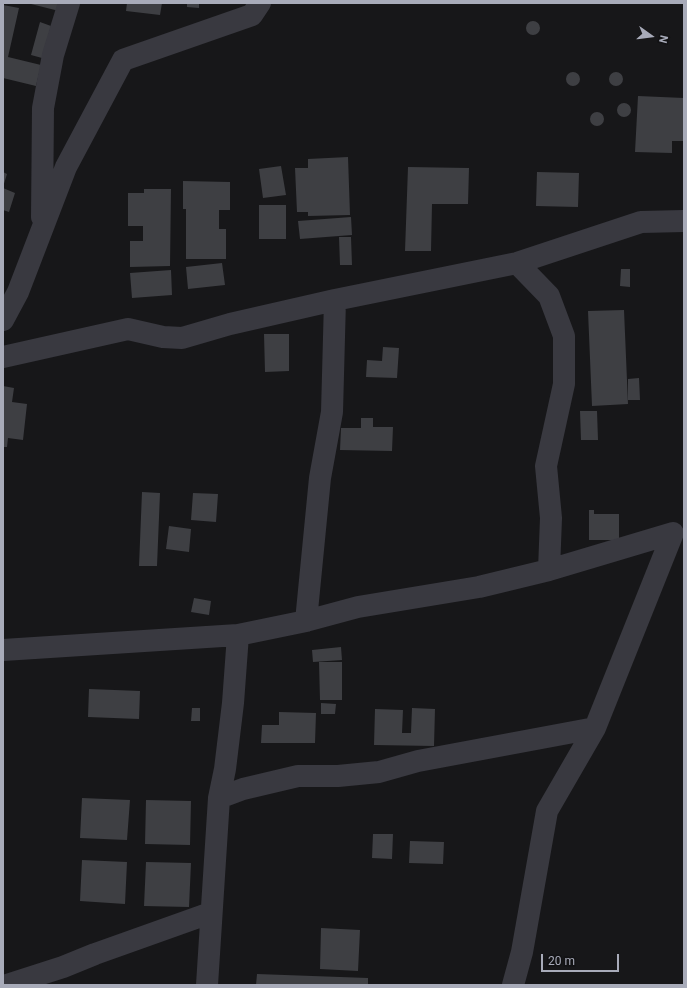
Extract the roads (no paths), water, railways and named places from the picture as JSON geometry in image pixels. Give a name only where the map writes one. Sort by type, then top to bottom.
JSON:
[{"type":"street","points":[[43,228],[41,176],[43,108],[53,55],[69,3]]},
{"type":"street","points":[[3,320],[18,292],[66,167],[124,60],[271,3]]},
{"type":"street","points":[[3,358],[128,329],[163,337],[182,338],[230,324],[335,300],[517,263],[641,222],[684,221]]},
{"type":"street","points":[[517,263],[549,296],[564,336],[564,384],[546,466],[551,518],[549,570]]},
{"type":"street","points":[[306,621],[320,478],[332,412],[335,300]]},
{"type":"street","points":[[3,650],[238,635],[306,621],[358,607],[479,587],[549,570],[679,530]]},
{"type":"street","points":[[513,985],[522,952],[547,811],[595,728],[679,530]]},
{"type":"street","points":[[206,985],[219,798],[225,769],[233,703],[238,635]]},
{"type":"street","points":[[219,798],[243,789],[298,776],[338,776],[379,772],[418,761],[595,728]]},
{"type":"street","points":[[7,985],[63,967],[210,913]]}]
